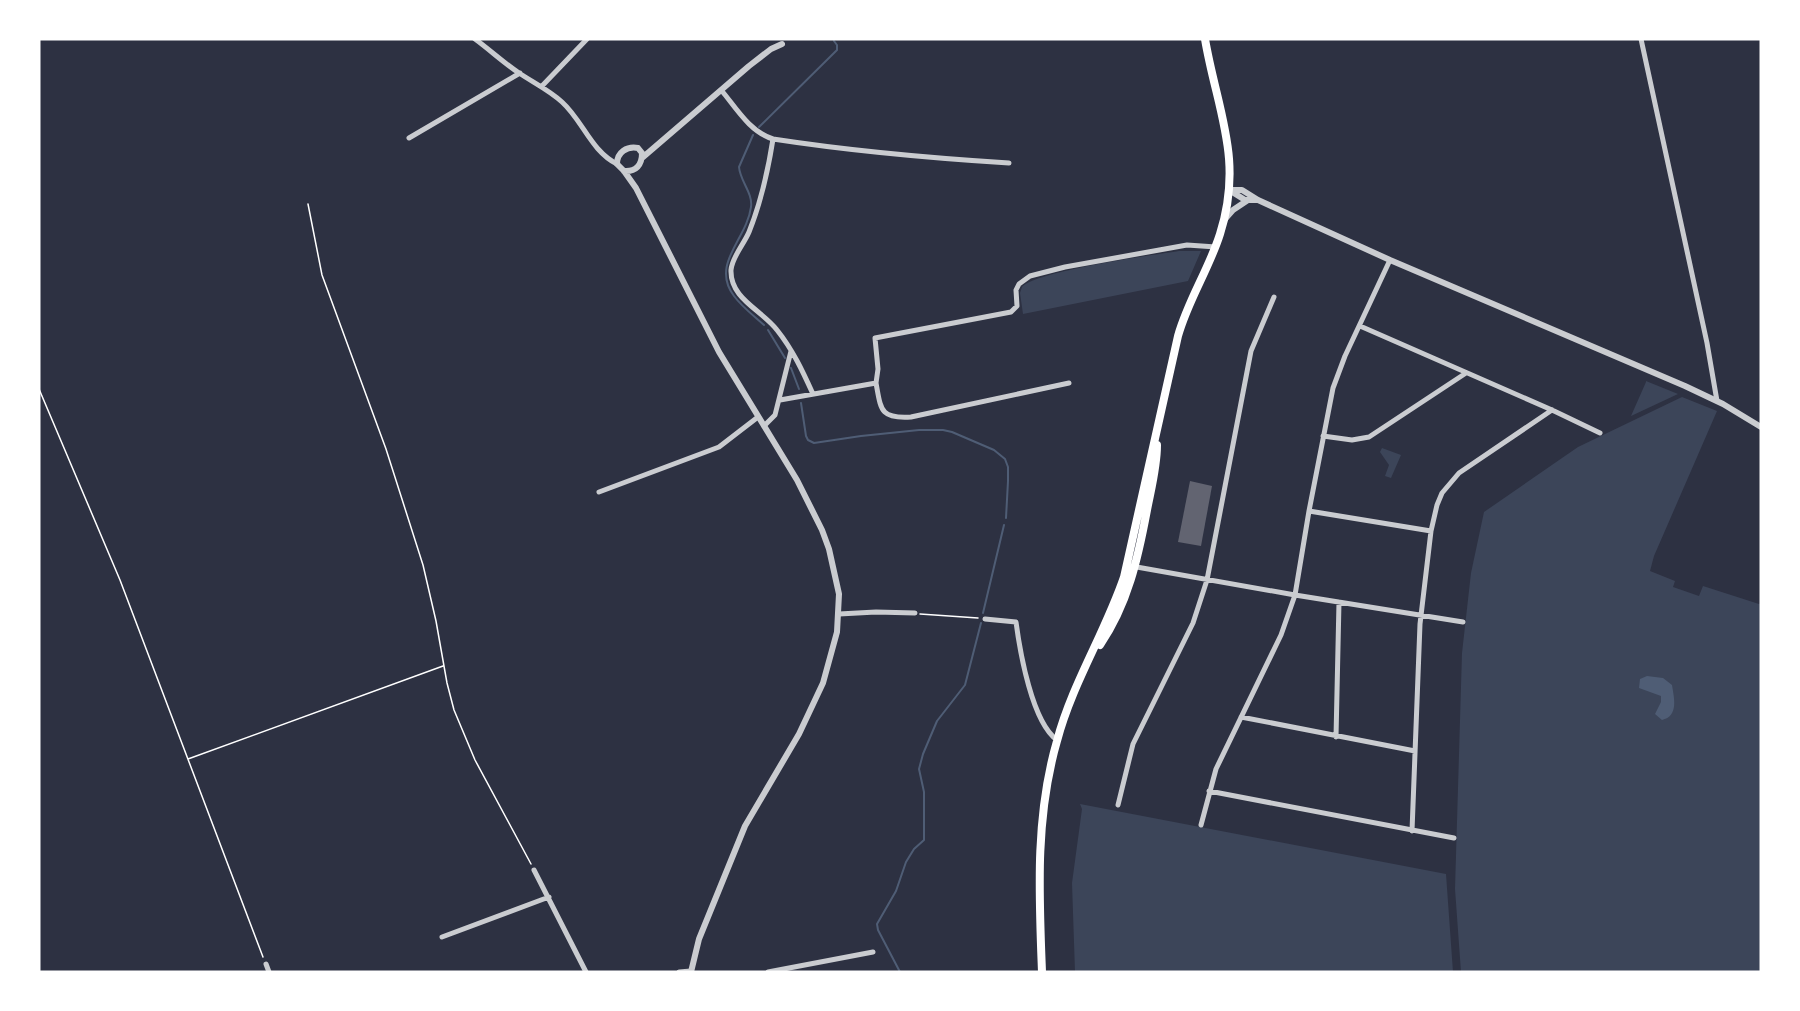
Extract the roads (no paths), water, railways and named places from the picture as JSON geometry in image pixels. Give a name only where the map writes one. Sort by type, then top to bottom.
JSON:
[{"type":"main road","points":[[1042,972],[1040,835],[1043,804],[1057,740],[1065,716],[1091,658],[1121,608],[1171,362],[1181,325],[1216,247],[1224,220],[1229,190],[1228,137],[1205,40]]},
{"type":"street","points":[[475,39],[520,73],[542,86],[568,108],[601,155],[617,164],[636,188],[719,352],[797,480],[822,530],[837,580],[839,614],[834,648],[823,683],[799,734],[745,826],[699,939],[691,971],[680,972]]},
{"type":"street","points":[[542,86],[587,39]]},
{"type":"street","points":[[1641,39],[1707,343],[1717,401]]},
{"type":"street","points":[[636,188],[637,168],[642,158],[779,42]]},
{"type":"street","points":[[409,138],[520,73]]},
{"type":"street","points":[[722,91],[758,133],[773,139],[867,152],[1009,163]]},
{"type":"street","points":[[773,139],[763,190],[748,236],[733,261],[731,272],[738,292],[774,326],[796,358],[813,394]]},
{"type":"street","points":[[617,164],[617,159],[626,149],[632,147],[640,150],[658,143]]},
{"type":"street","points":[[640,150],[642,158]]},
{"type":"street","points":[[624,171],[637,168]]},
{"type":"street","points":[[1229,190],[1242,190],[1258,200],[1390,260],[1717,401],[1761,427]]},
{"type":"street","points":[[1229,190],[1239,198],[1248,201],[1258,200]]},
{"type":"street","points":[[1224,220],[1233,210],[1248,201]]},
{"type":"street","points":[[1069,384],[911,417],[891,417],[883,411],[876,382],[878,369],[875,338],[1011,312],[1017,306],[1016,296],[1019,284],[1030,276],[1065,267],[1187,245],[1216,247]]},
{"type":"street","points":[[1201,825],[1216,769],[1281,635],[1295,595],[1323,436],[1337,374],[1390,260]]},
{"type":"street","points":[[1118,805],[1133,744],[1193,622],[1207,580],[1251,351],[1274,297]]},
{"type":"street","points":[[1360,326],[1600,433]]},
{"type":"street","points":[[764,426],[772,421],[775,415],[791,351]]},
{"type":"street","points":[[1323,436],[1352,440],[1369,437],[1466,372]]},
{"type":"street","points":[[780,400],[876,382]]},
{"type":"street","points":[[1412,831],[1421,615],[1431,531],[1437,505],[1442,493],[1459,473],[1552,410]]},
{"type":"street","points":[[599,492],[719,447],[758,417]]},
{"type":"street","points":[[1309,511],[1431,531]]},
{"type":"street","points":[[1131,566],[1463,622]]},
{"type":"street","points":[[1336,736],[1339,602]]},
{"type":"street","points":[[839,614],[915,613]]},
{"type":"street","points":[[985,619],[1016,622],[1031,690],[1045,728],[1057,740]]},
{"type":"street","points":[[1240,717],[1415,752]]},
{"type":"street","points":[[1209,791],[1454,838]]},
{"type":"street","points":[[534,870],[586,972]]},
{"type":"street","points":[[442,937],[549,897]]},
{"type":"street","points":[[768,972],[873,952]]},
{"type":"street","points":[[266,964],[269,972]]},
{"type":"waterway","points":[[759,127],[837,50],[834,41]]},
{"type":"waterway","points":[[753,135],[739,167],[750,197],[751,207],[748,219],[728,262],[726,273],[734,296],[764,325]]},
{"type":"waterway","points":[[768,330],[785,358]]},
{"type":"waterway","points":[[791,368],[799,389]]},
{"type":"waterway","points":[[801,403],[806,436],[814,443],[919,430],[943,430],[994,450],[1005,459],[1008,467],[1006,518]]},
{"type":"waterway","points":[[983,613],[1004,525]]},
{"type":"waterway","points":[[900,972],[877,924],[896,891],[906,862],[914,849],[924,840],[924,792],[919,769],[937,721],[965,685],[981,623]]}]
